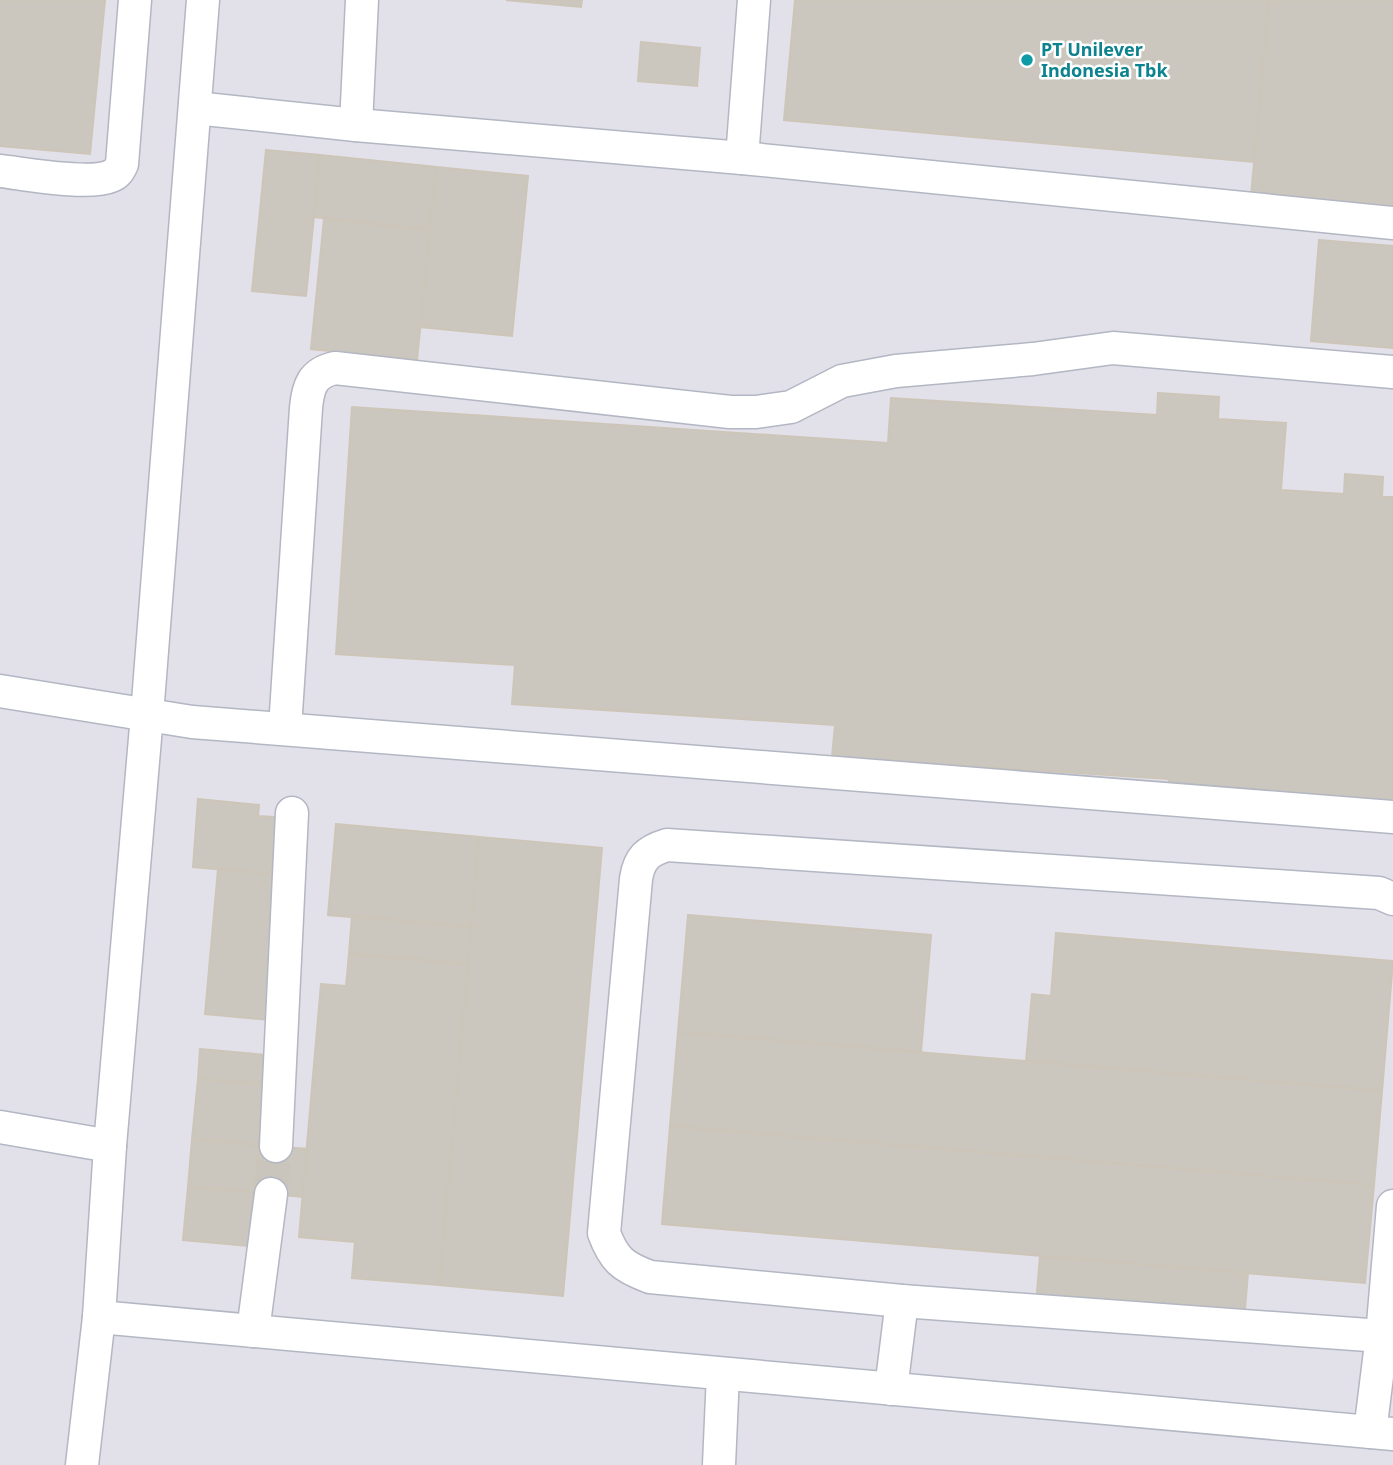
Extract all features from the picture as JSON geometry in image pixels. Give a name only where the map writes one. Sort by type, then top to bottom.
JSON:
[{"type":"street","points":[[0,171],[90,180],[117,173],[122,164],[135,0]]},
{"type":"street","points":[[82,1465],[99,1317],[110,1146],[203,0]]},
{"type":"street","points":[[356,125],[362,0]]},
{"type":"street","points":[[742,158],[754,0]]},
{"type":"street","points":[[195,108],[356,125],[742,158],[1393,223]]},
{"type":"street","points":[[285,729],[307,396],[314,378],[322,371],[335,368],[730,412],[756,412],[791,407],[842,381],[896,371],[1033,359],[1113,348],[1393,372]]},
{"type":"street","points":[[0,691],[192,722],[1393,817]]},
{"type":"street","points":[[276,1146],[292,813]]},
{"type":"street","points":[[1382,1336],[902,1301],[650,1277],[630,1270],[612,1254],[604,1233],[636,879],[639,863],[646,854],[667,845],[1379,893],[1393,899]]},
{"type":"street","points":[[0,1127],[110,1146]]},
{"type":"street","points":[[253,1331],[271,1194]]},
{"type":"street","points":[[99,1317],[1381,1433],[1382,1336],[1393,1206]]},
{"type":"street","points":[[891,1389],[902,1301]]},
{"type":"street","points":[[719,1465],[723,1374]]},
{"type":"shaded area","points":[[0,0],[1393,0],[1393,1465],[0,1465]]},
{"type":"building","points":[[0,0],[105,0],[90,154],[0,146]]},
{"type":"building","points":[[506,0],[582,0],[581,7]]},
{"type":"building","name":"PT Unilever Indonesia Tbk","points":[[795,0],[1269,0],[1254,162],[784,120]]},
{"type":"building","points":[[1269,0],[1393,0],[1393,209],[1251,196]]},
{"type":"building","points":[[641,42],[700,48],[697,86],[638,81]]},
{"type":"building","points":[[266,150],[320,155],[306,296],[252,291]]},
{"type":"building","points":[[320,155],[436,167],[430,230],[314,217]]},
{"type":"building","points":[[436,167],[528,176],[512,336],[420,327]]},
{"type":"building","points":[[324,219],[430,230],[417,360],[311,349]]},
{"type":"building","points":[[1319,240],[1393,246],[1393,348],[1311,341]]},
{"type":"building","points":[[1158,393],[1219,397],[1218,419],[1286,423],[1281,490],[1344,494],[1345,474],[1383,477],[1382,497],[1393,497],[1393,814],[1167,799],[1169,779],[832,757],[835,725],[512,704],[515,665],[336,654],[352,407],[888,443],[891,398],[1157,415]]},
{"type":"building","points":[[198,799],[259,805],[258,816],[288,818],[283,875],[193,867]]},
{"type":"building","points":[[336,824],[479,837],[471,927],[328,915]]},
{"type":"building","points":[[479,837],[602,848],[563,1296],[439,1285]]},
{"type":"building","points":[[218,869],[283,875],[270,1020],[205,1014]]},
{"type":"building","points":[[688,915],[931,935],[921,1052],[678,1032]]},
{"type":"building","points":[[352,916],[471,927],[468,964],[349,954]]},
{"type":"building","points":[[1056,933],[1393,961],[1382,1091],[1026,1061],[1032,994],[1051,996]]},
{"type":"building","points":[[349,954],[468,964],[439,1285],[352,1278],[355,1242],[299,1237],[321,984],[346,986]]},
{"type":"building","points":[[678,1032],[1382,1091],[1374,1185],[670,1126]]},
{"type":"building","points":[[200,1049],[266,1055],[264,1084],[198,1079]]},
{"type":"building","points":[[198,1079],[264,1084],[259,1145],[192,1139]]},
{"type":"building","points":[[670,1126],[1374,1185],[1365,1283],[662,1224]]},
{"type":"building","points":[[192,1139],[259,1145],[254,1192],[188,1187]]},
{"type":"building","points":[[259,1145],[307,1149],[302,1197],[254,1192]]},
{"type":"building","points":[[188,1187],[254,1192],[249,1246],[183,1240]]},
{"type":"building","points":[[1040,1256],[1248,1273],[1244,1321],[1036,1304]]},
{"type":"tunnel","points":[[271,1194],[276,1146]]},
{"type":"place","name":"PT Unilever Indonesia Tbk","points":[[1027,60]]}]
